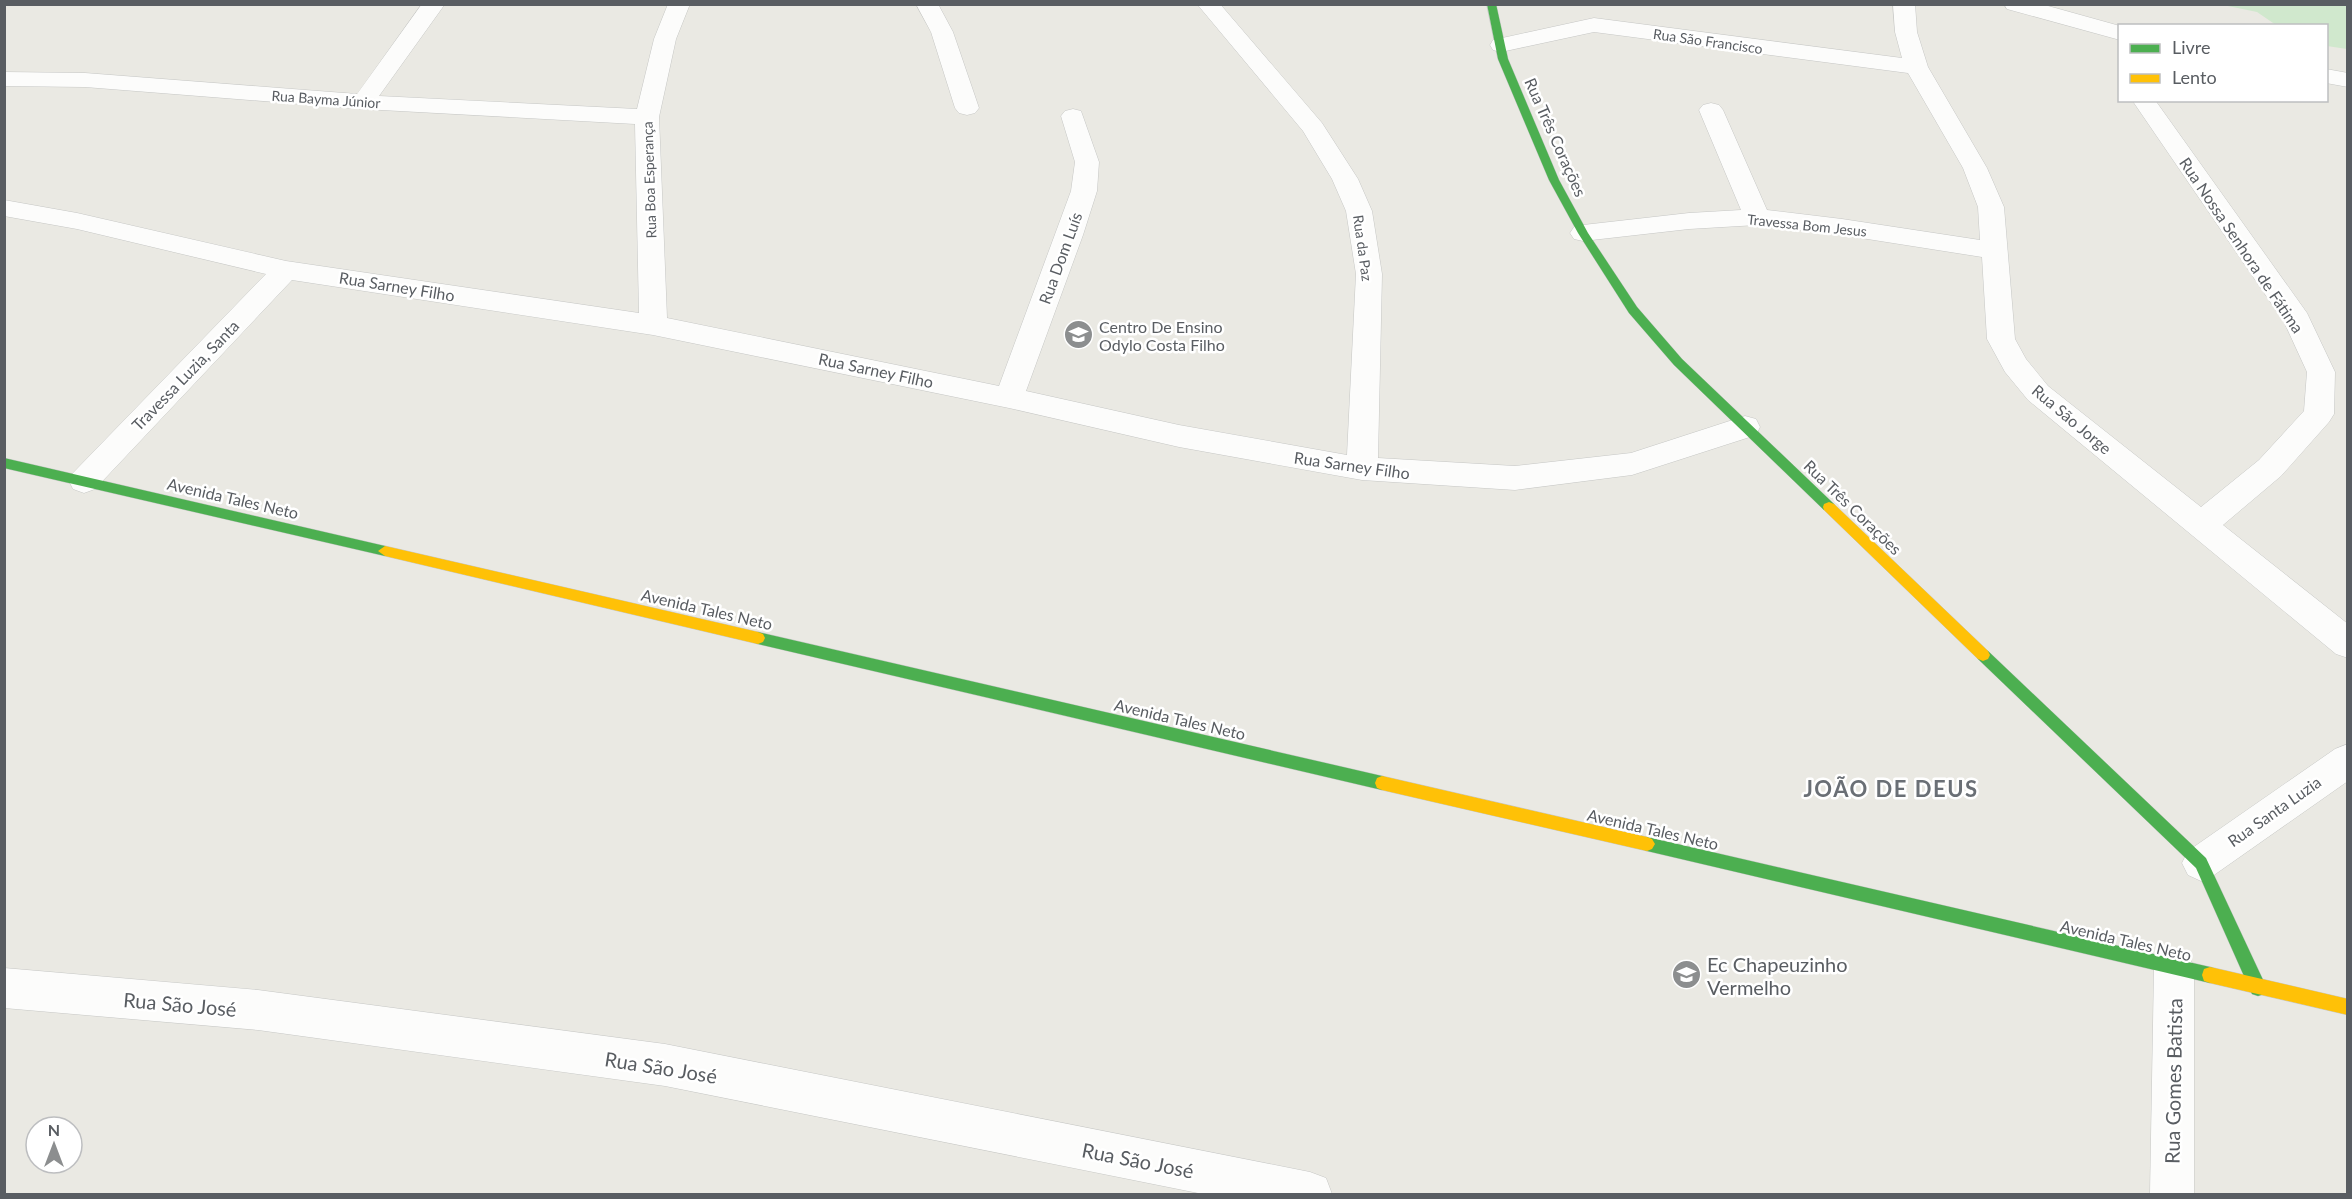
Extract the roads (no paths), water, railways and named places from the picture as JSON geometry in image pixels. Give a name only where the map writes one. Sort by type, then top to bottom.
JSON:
[{"type":"main road","name":"Rua Três Corações","points":[[1491,4],[1503,59],[1554,180],[1583,233],[1633,310],[1678,362],[2201,863],[2258,988]]},
{"type":"main road","name":"Avenida Tales Neto","points":[[4,463],[2258,988],[2348,1007]]},
{"type":"street","points":[[363,102],[434,4]]},
{"type":"street","name":"Rua Boa Esperança","points":[[653,325],[647,117],[665,39],[679,4]]},
{"type":"street","points":[[927,4],[942,32],[968,108]]},
{"type":"street","name":"Rua da Paz","points":[[1208,4],[1313,129],[1346,179],[1359,211],[1369,274],[1362,469]]},
{"type":"street","points":[[1594,25],[1614,4]]},
{"type":"street","name":"Rua São Jorge","points":[[1904,4],[1906,33],[1916,67],[1975,168],[1991,207],[2001,339],[2014,365],[2038,393],[2348,644]]},
{"type":"street","points":[[2015,4],[2112,38]]},
{"type":"street","name":"Rua São Francisco","points":[[1501,45],[1594,25],[1779,51],[1916,67]]},
{"type":"street","points":[[2328,76],[2348,80]]},
{"type":"street","name":"Rua Bayma Júnior","points":[[4,79],[84,80],[363,102],[647,117]]},
{"type":"street","name":"Rua Nossa Senhora de Fátima","points":[[2144,102],[2297,320],[2321,372],[2319,414],[2270,468],[2201,525]]},
{"type":"street","points":[[1711,110],[1757,217]]},
{"type":"street","name":"Rua Dom Luís","points":[[1009,398],[1070,236],[1083,190],[1087,162],[1073,116]]},
{"type":"street","name":"Rua Sarney Filho","points":[[4,208],[77,221],[286,270],[653,325],[1009,398],[1179,436],[1362,469],[1442,476],[1515,478],[1632,464],[1745,427]]},
{"type":"street","name":"Travessa Bom Jesus","points":[[1583,233],[1689,221],[1757,217],[1842,227],[1995,251]]},
{"type":"street","name":"Travessa Luzia, Santa","points":[[84,480],[286,270]]},
{"type":"street","name":"Rua Santa Luzia","points":[[2201,863],[2348,760]]},
{"type":"street","name":"Rua Gomes Batista","points":[[2172,1194],[2174,968]]},
{"type":"street","name":"Rua São José","points":[[4,988],[258,1010],[665,1065],[1310,1194]]},
{"type":"place","name":"Centro De Ensino Odylo Costa Filho","points":[[1078,335]]},
{"type":"place","name":"Ec Chapeuzinho Vermelho","points":[[1686,975]]},
{"type":"district","name":"JOÃO DE DEUS","points":[[1891,788]]}]
